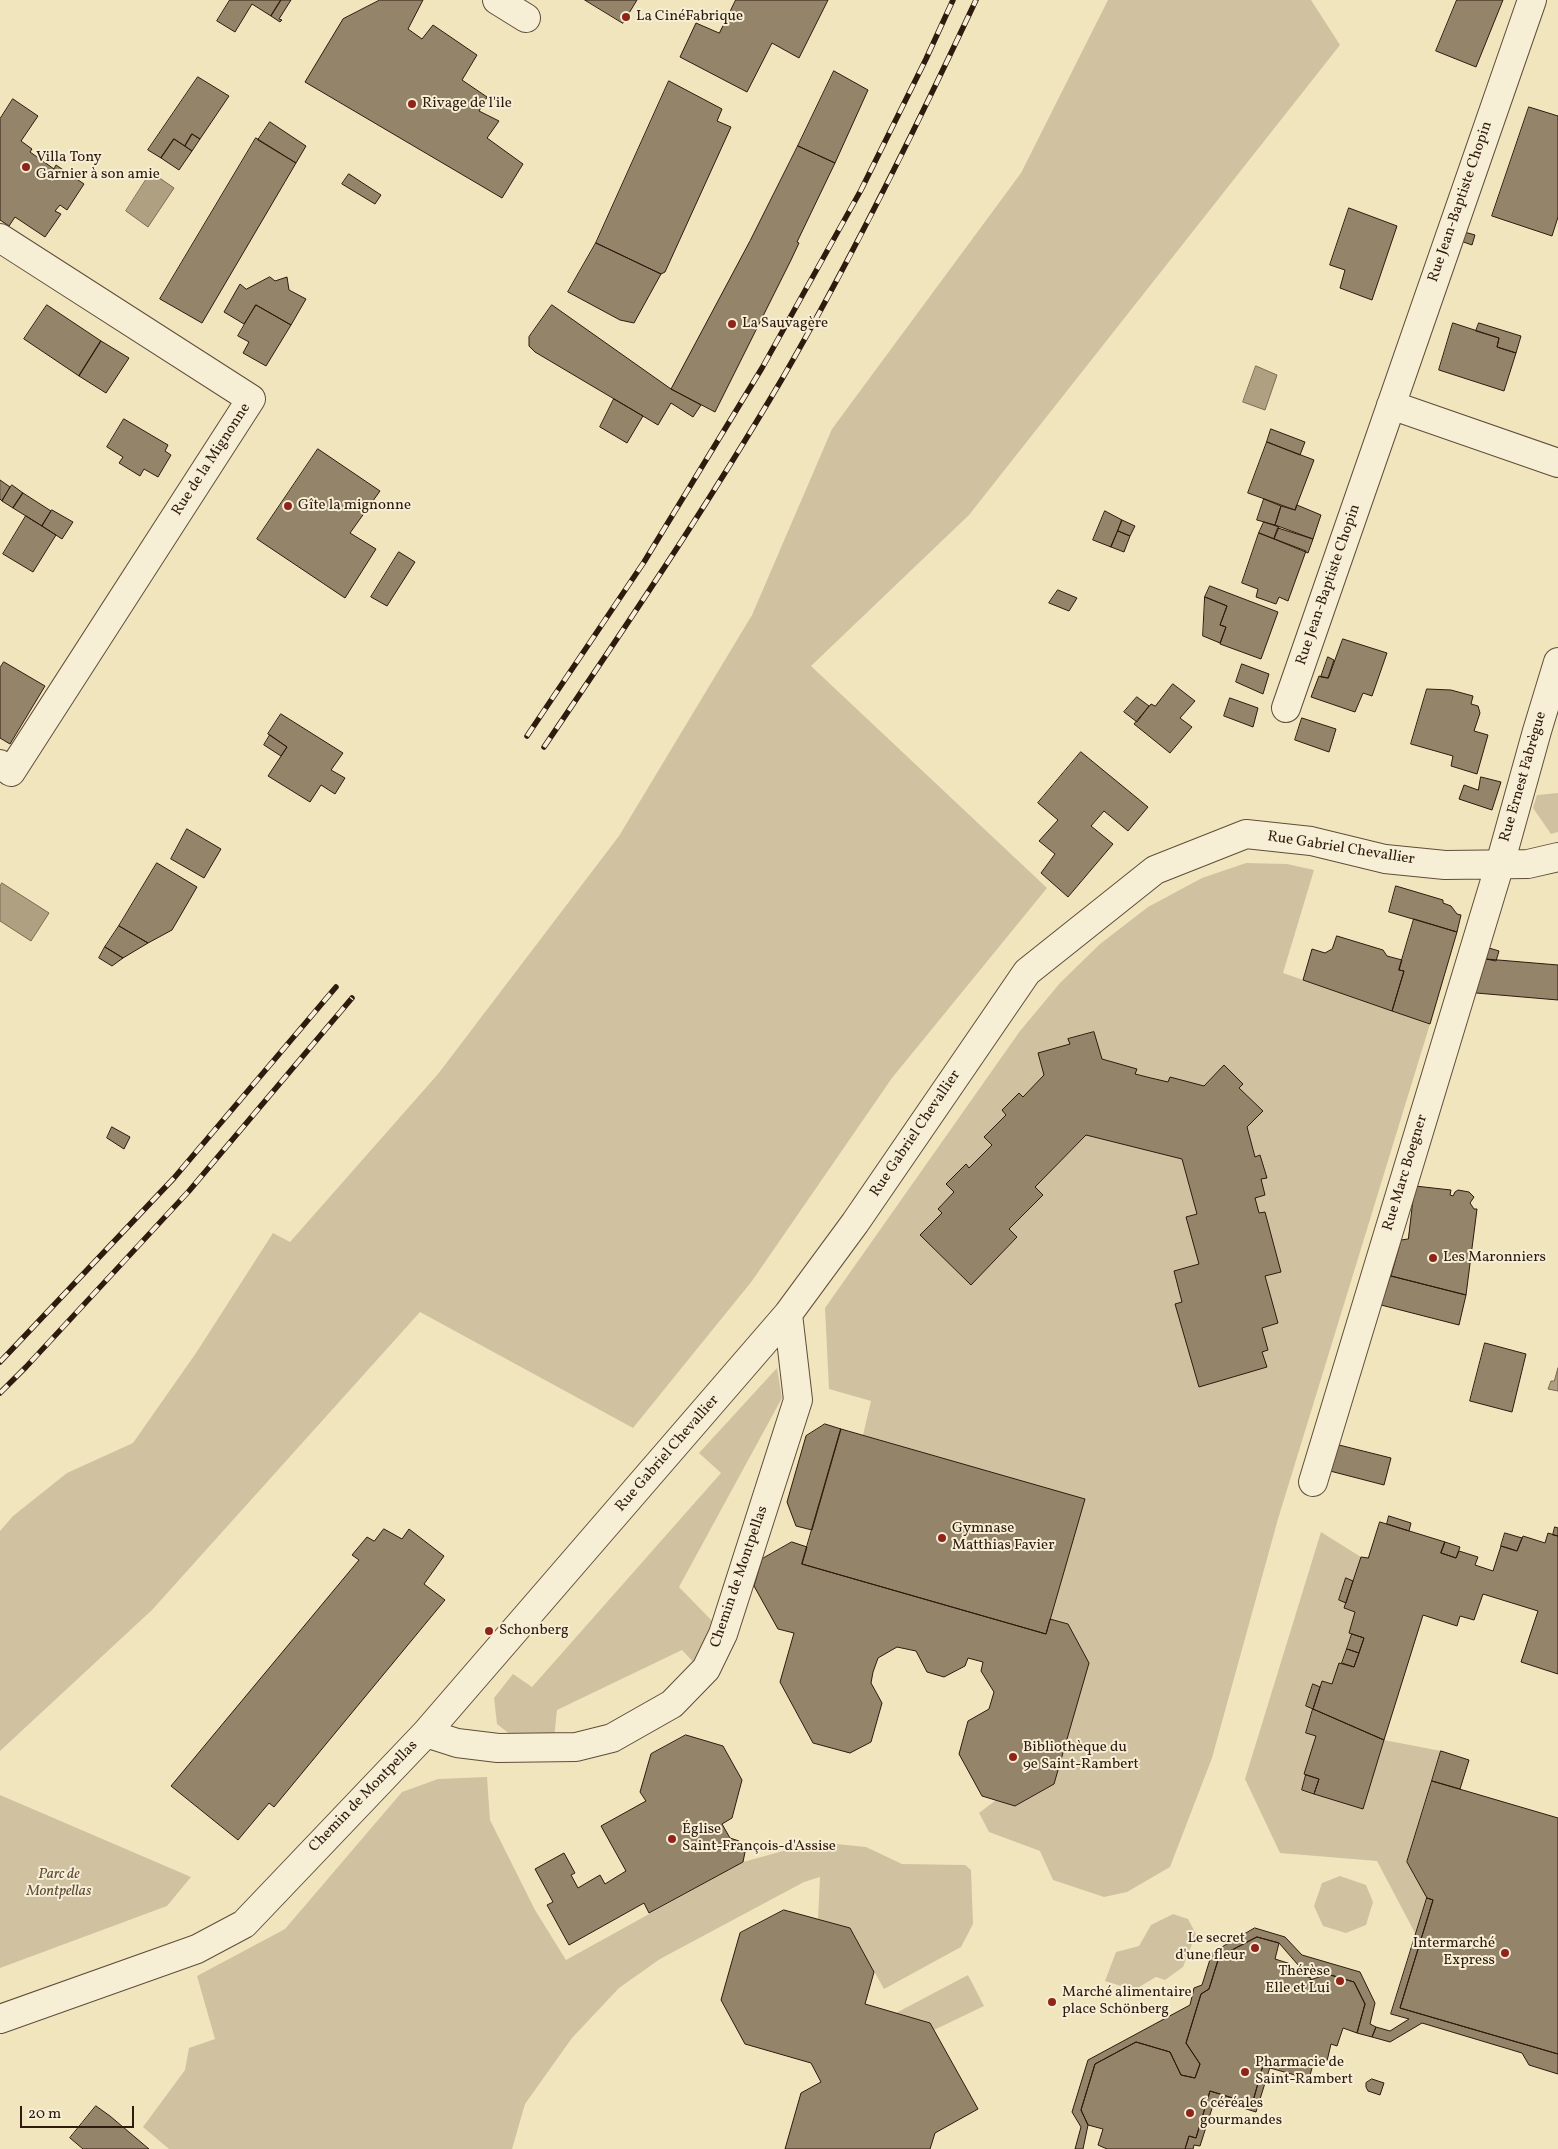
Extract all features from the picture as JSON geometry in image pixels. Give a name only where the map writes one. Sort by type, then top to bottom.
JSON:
[{"type":"street","points":[[497,0],[526,18]]},
{"type":"street","name":"Rue Jean-Baptiste Chopin","points":[[1286,708],[1532,0]]},
{"type":"street","name":"Rue de la Mignonne","points":[[0,238],[251,399],[6,768]]},
{"type":"street","points":[[1391,405],[1558,463]]},
{"type":"street","name":"Rue Ernest Fabrègue","points":[[1500,864],[1558,662]]},
{"type":"street","name":"Rue Gabriel Chevallier","points":[[426,1732],[788,1314],[850,1231],[1027,972],[1155,870],[1246,834],[1311,841],[1385,859],[1445,864],[1528,864],[1558,858]]},
{"type":"street","name":"Rue Marc Boegner","points":[[1313,1482],[1500,864]]},
{"type":"street","name":"Chemin de Montpellas","points":[[0,2019],[197,1949],[244,1924],[426,1732],[457,1743],[498,1748],[576,1748],[612,1738],[672,1704],[706,1669],[724,1634],[798,1400],[788,1314]]},
{"type":"green space","points":[[1108,0],[1311,0],[1340,45],[969,515],[811,666],[1047,888],[892,1078],[752,1281],[633,1428],[420,1312],[152,1610],[0,1751],[0,1531],[13,1516],[67,1473],[133,1443],[196,1353],[273,1233],[290,1242],[438,1074],[619,836],[752,615],[832,429],[1021,173]]},
{"type":"green space","points":[[1558,793],[1558,832],[1551,834],[1533,808],[1537,795]]},
{"type":"green space","points":[[1246,863],[1287,864],[1314,870],[1283,973],[1430,1024],[1278,1519],[1212,1758],[1170,1867],[1127,1892],[1104,1897],[1053,1880],[1040,1851],[989,1832],[979,1813],[996,1800],[1016,1806],[1054,1784],[1089,1663],[1068,1624],[1050,1619],[1085,1499],[863,1435],[871,1401],[829,1389],[825,1308],[1020,1031],[1060,983],[1100,944],[1148,907],[1202,878]]},
{"type":"green space","points":[[777,1368],[782,1398],[679,1587],[719,1628],[695,1664],[682,1650],[557,1710],[554,1739],[516,1739],[497,1724],[494,1698],[513,1674],[532,1687],[721,1473],[699,1453]]},
{"type":"green space","points":[[1321,1532],[1361,1557],[1353,1581],[1346,1579],[1339,1600],[1346,1603],[1345,1609],[1355,1612],[1349,1633],[1352,1634],[1342,1663],[1339,1663],[1332,1684],[1322,1681],[1320,1687],[1312,1684],[1306,1706],[1313,1709],[1306,1733],[1316,1736],[1302,1790],[1363,1809],[1384,1740],[1441,1751],[1407,1862],[1427,1898],[1416,1935],[1377,1861],[1280,1853],[1245,1779]]},
{"type":"green space","points":[[487,1777],[490,1820],[535,1910],[566,1960],[743,1862],[816,1842],[866,1847],[902,1864],[965,1865],[971,1870],[973,1924],[961,1947],[884,1989],[850,1928],[818,1919],[820,1877],[804,1882],[660,1959],[619,1988],[572,2038],[525,2104],[512,2149],[169,2149],[143,2127],[185,2070],[189,2048],[215,2039],[197,1976],[285,1929],[402,1792],[438,1779]]},
{"type":"green space","name":"Parc de Montpellas","points":[[0,1795],[191,1877],[167,1906],[0,1968]]},
{"type":"green space","points":[[1340,1876],[1366,1885],[1373,1902],[1366,1925],[1346,1933],[1323,1926],[1314,1906],[1322,1883]]},
{"type":"green space","points":[[1173,1914],[1188,1919],[1196,1934],[1183,1967],[1165,1980],[1156,1977],[1134,1990],[1105,1981],[1116,1952],[1139,1946],[1151,1925]]},
{"type":"green space","points":[[968,1975],[984,2006],[934,2030],[930,2023],[896,2013]]},
{"type":"shaded area","points":[[151,172],[174,188],[148,227],[126,211]]},
{"type":"shaded area","points":[[1256,366],[1277,375],[1265,410],[1243,402]]},
{"type":"shaded area","points":[[2,883],[49,913],[31,941],[0,921],[0,887]]},
{"type":"shaded area","points":[[1558,1368],[1558,1391],[1548,1389],[1551,1381],[1554,1381]]},
{"type":"building","points":[[230,0],[281,0],[271,16],[252,4],[235,32],[217,21]]},
{"type":"building","points":[[281,0],[291,0],[279,19],[282,20],[280,22],[271,16]]},
{"type":"building","name":"Rivage de l'ile","points":[[380,0],[423,0],[408,29],[422,39],[433,25],[477,55],[462,80],[487,97],[479,111],[499,121],[487,138],[523,164],[502,198],[305,82],[343,19]]},
{"type":"building","points":[[585,0],[637,0],[623,23]]},
{"type":"building","points":[[736,0],[828,0],[799,58],[772,43],[747,92],[680,57],[696,23],[719,33]]},
{"type":"building","points":[[1457,0],[1503,0],[1476,67],[1436,51]]},
{"type":"building","points":[[834,71],[868,90],[835,163],[798,146]]},
{"type":"building","points":[[198,77],[229,96],[200,139],[192,134],[185,146],[174,139],[161,158],[148,150]]},
{"type":"building","points":[[669,81],[722,109],[717,121],[731,127],[665,272],[661,274],[596,243]]},
{"type":"building","name":"Villa Tony Garnier à son amie","points":[[13,99],[38,116],[21,141],[32,149],[30,152],[54,169],[56,165],[84,184],[67,210],[60,205],[55,211],[61,214],[45,237],[15,217],[9,226],[0,220],[0,119]]},
{"type":"building","points":[[1529,107],[1558,116],[1558,217],[1552,236],[1492,216]]},
{"type":"building","points":[[270,122],[306,146],[296,163],[258,140]]},
{"type":"building","points":[[192,134],[200,139],[192,151],[185,146]]},
{"type":"building","points":[[256,138],[296,163],[202,323],[160,299]]},
{"type":"building","points":[[174,139],[192,151],[179,170],[161,158]]},
{"type":"building","name":"La Sauvagère","points":[[798,146],[835,163],[797,242],[799,243],[791,260],[715,412],[671,389]]},
{"type":"building","points":[[349,174],[381,195],[375,204],[342,184]]},
{"type":"building","points":[[1349,208],[1397,226],[1372,300],[1340,288],[1345,270],[1330,265]]},
{"type":"building","points":[[1461,231],[1475,235],[1472,245],[1458,240]]},
{"type":"building","points":[[596,243],[661,274],[634,323],[620,320],[568,292]]},
{"type":"building","points":[[270,277],[275,281],[287,277],[289,290],[306,299],[291,325],[256,305],[244,324],[224,312],[240,284],[246,289]]},
{"type":"building","points":[[47,305],[101,341],[79,376],[24,339]]},
{"type":"building","points":[[256,305],[291,325],[266,366],[243,353],[249,342],[238,336]]},
{"type":"building","points":[[552,305],[671,389],[701,405],[693,417],[671,403],[658,425],[535,352],[529,346],[529,337]]},
{"type":"building","points":[[1453,323],[1499,338],[1497,347],[1516,353],[1504,391],[1439,370]]},
{"type":"building","points":[[1479,323],[1521,336],[1516,353],[1497,347],[1499,338],[1476,331]]},
{"type":"building","points":[[101,341],[129,358],[106,393],[79,376]]},
{"type":"building","points":[[614,399],[643,416],[627,443],[600,427]]},
{"type":"building","points":[[124,419],[168,445],[165,451],[171,455],[158,477],[144,469],[140,476],[119,463],[123,457],[107,447]]},
{"type":"building","points":[[1271,429],[1305,442],[1300,455],[1267,442]]},
{"type":"building","points":[[1267,442],[1314,460],[1295,510],[1248,493]]},
{"type":"building","points":[[318,449],[380,491],[350,533],[376,549],[345,598],[257,539]]},
{"type":"building","points":[[0,480],[10,487],[2,501],[0,499]]},
{"type":"building","points":[[12,485],[23,493],[13,508],[2,501]]},
{"type":"building","points":[[23,493],[51,511],[42,526],[13,508]]},
{"type":"building","points":[[1264,499],[1281,506],[1275,525],[1257,520]]},
{"type":"building","points":[[1297,505],[1321,515],[1313,539],[1275,525],[1281,506],[1295,510]]},
{"type":"building","points":[[52,510],[73,522],[62,539],[42,526]]},
{"type":"building","points":[[1105,511],[1122,520],[1111,547],[1093,540]]},
{"type":"building","points":[[26,516],[56,535],[33,572],[3,554]]},
{"type":"building","points":[[1122,520],[1135,526],[1130,536],[1118,531]]},
{"type":"building","points":[[1264,522],[1279,527],[1274,539],[1259,533]]},
{"type":"building","points":[[1278,528],[1313,539],[1308,553],[1274,539]]},
{"type":"building","points":[[1118,531],[1130,536],[1124,552],[1111,547]]},
{"type":"building","points":[[1259,533],[1306,551],[1288,601],[1279,597],[1276,604],[1256,597],[1258,589],[1242,583]]},
{"type":"building","points":[[399,552],[415,562],[387,606],[371,597]]},
{"type":"building","points":[[1210,586],[1278,612],[1261,659],[1220,644],[1226,627],[1220,625],[1227,606],[1205,597]]},
{"type":"building","points":[[1058,590],[1077,598],[1069,611],[1049,603]]},
{"type":"building","points":[[1205,597],[1227,606],[1220,625],[1226,627],[1220,643],[1203,636]]},
{"type":"building","points":[[1343,639],[1387,653],[1372,696],[1363,693],[1355,712],[1311,697],[1319,676],[1328,678]]},
{"type":"building","points":[[1328,657],[1334,660],[1328,678],[1321,677]]},
{"type":"building","points":[[4,662],[45,686],[10,744],[0,738],[0,668]]},
{"type":"building","points":[[1242,664],[1269,674],[1263,694],[1236,682]]},
{"type":"building","points":[[1173,684],[1195,701],[1180,718],[1192,727],[1170,753],[1134,724],[1151,704],[1155,706]]},
{"type":"building","points":[[1427,689],[1451,690],[1473,696],[1471,704],[1478,706],[1480,713],[1474,731],[1488,735],[1477,774],[1451,766],[1453,756],[1411,744]]},
{"type":"building","points":[[1137,697],[1149,706],[1137,722],[1124,712]]},
{"type":"building","points":[[1230,698],[1258,708],[1253,727],[1224,716]]},
{"type":"building","points":[[281,714],[343,753],[331,770],[345,778],[335,794],[321,785],[310,802],[268,776],[287,747],[268,734]]},
{"type":"building","points":[[1302,718],[1336,729],[1329,752],[1295,740]]},
{"type":"building","points":[[270,735],[287,747],[281,756],[264,745]]},
{"type":"building","points":[[1081,752],[1148,807],[1128,831],[1104,811],[1091,826],[1113,844],[1068,897],[1041,873],[1055,854],[1039,841],[1058,820],[1038,803]]},
{"type":"building","points":[[1481,777],[1501,782],[1492,810],[1459,799],[1464,785],[1478,790]]},
{"type":"building","points":[[187,829],[221,849],[204,878],[171,859]]},
{"type":"building","points":[[157,863],[197,887],[172,930],[148,943],[119,926]]},
{"type":"building","points":[[1396,886],[1443,900],[1443,903],[1451,906],[1457,914],[1461,915],[1457,932],[1389,912]]},
{"type":"building","points":[[1414,919],[1457,932],[1430,1024],[1392,1011],[1404,971],[1399,970]]},
{"type":"building","points":[[119,926],[148,943],[123,958],[105,947]]},
{"type":"building","points":[[1337,936],[1383,950],[1387,956],[1402,960],[1399,970],[1404,971],[1392,1011],[1303,980],[1312,949],[1325,953],[1332,949]]},
{"type":"building","points":[[105,947],[123,958],[112,966],[99,958]]},
{"type":"building","points":[[1489,948],[1499,951],[1496,961],[1486,959]]},
{"type":"building","points":[[1486,959],[1558,965],[1558,1000],[1476,993]]},
{"type":"building","points":[[1094,1032],[1102,1059],[1137,1069],[1135,1074],[1168,1082],[1170,1077],[1204,1086],[1224,1065],[1243,1084],[1239,1088],[1263,1111],[1247,1127],[1255,1157],[1260,1155],[1267,1178],[1261,1179],[1265,1195],[1255,1198],[1259,1213],[1265,1212],[1281,1272],[1265,1276],[1278,1323],[1262,1328],[1268,1350],[1262,1352],[1267,1367],[1199,1387],[1175,1304],[1182,1302],[1174,1271],[1199,1264],[1186,1217],[1197,1214],[1182,1159],[1086,1135],[1035,1187],[1043,1195],[1009,1229],[1017,1237],[971,1285],[920,1235],[942,1213],[938,1209],[954,1192],[946,1184],[966,1164],[969,1168],[992,1145],[984,1137],[1006,1115],[1002,1110],[1019,1093],[1023,1097],[1044,1075],[1038,1053],[1070,1044],[1068,1039]]},
{"type":"building","points":[[112,1127],[130,1137],[124,1149],[107,1138]]},
{"type":"building","name":"Les Maronniers","points":[[1415,1186],[1451,1190],[1450,1195],[1453,1196],[1458,1190],[1469,1192],[1474,1197],[1470,1203],[1474,1209],[1477,1209],[1466,1295],[1391,1276],[1401,1240],[1408,1239]]},
{"type":"building","points":[[1391,1276],[1466,1295],[1459,1325],[1381,1305]]},
{"type":"building","points":[[1485,1343],[1526,1354],[1512,1412],[1470,1401]]},
{"type":"building","points":[[825,1424],[841,1429],[812,1530],[796,1526],[787,1502],[806,1436]]},
{"type":"building","name":"Gymnase Matthias Favier","points":[[841,1429],[1085,1499],[1046,1634],[802,1564]]},
{"type":"building","points":[[1339,1445],[1391,1458],[1384,1485],[1330,1471]]},
{"type":"building","points":[[1389,1516],[1411,1523],[1409,1531],[1387,1524]]},
{"type":"building","points":[[1380,1522],[1445,1542],[1441,1553],[1456,1558],[1459,1551],[1478,1557],[1475,1565],[1493,1571],[1501,1546],[1517,1551],[1523,1536],[1545,1543],[1548,1533],[1558,1536],[1558,1674],[1521,1662],[1538,1611],[1483,1594],[1474,1620],[1460,1616],[1457,1626],[1423,1615],[1384,1740],[1313,1709],[1322,1681],[1332,1684],[1339,1663],[1354,1667],[1364,1638],[1349,1633],[1355,1612],[1344,1608],[1361,1557],[1368,1558]]},
{"type":"building","points":[[1555,1527],[1558,1528],[1558,1536],[1553,1535]]},
{"type":"building","points":[[384,1529],[402,1539],[409,1529],[444,1556],[424,1584],[445,1600],[274,1807],[269,1803],[238,1840],[171,1786],[359,1560],[352,1555],[367,1537],[374,1541]]},
{"type":"building","points":[[1505,1533],[1522,1538],[1517,1551],[1501,1546]]},
{"type":"building","points":[[792,1542],[807,1547],[802,1564],[1046,1634],[1050,1619],[1068,1624],[1089,1663],[1054,1784],[1015,1806],[982,1796],[959,1754],[968,1721],[989,1709],[994,1692],[981,1671],[983,1662],[968,1658],[965,1666],[944,1677],[927,1672],[916,1651],[897,1647],[878,1658],[873,1672],[871,1683],[882,1703],[871,1742],[850,1753],[813,1743],[780,1682],[794,1633],[778,1629],[754,1586],[762,1559]]},
{"type":"building","points":[[1445,1542],[1460,1547],[1456,1558],[1441,1553]]},
{"type":"building","points":[[1346,1578],[1353,1581],[1346,1603],[1339,1600]]},
{"type":"building","points":[[1352,1634],[1364,1638],[1359,1653],[1347,1649]]},
{"type":"building","points":[[1347,1649],[1359,1653],[1354,1667],[1342,1663]]},
{"type":"building","points":[[1313,1684],[1320,1687],[1313,1709],[1306,1706]]},
{"type":"building","points":[[1313,1709],[1384,1740],[1363,1809],[1314,1794],[1319,1779],[1304,1774],[1316,1736],[1306,1733]]},
{"type":"building","name":"Église Saint-François-d'Assise","points":[[686,1735],[723,1746],[742,1780],[732,1818],[722,1824],[730,1838],[739,1841],[745,1852],[743,1862],[649,1913],[644,1903],[569,1945],[547,1905],[553,1902],[535,1869],[564,1853],[575,1873],[571,1875],[578,1888],[600,1875],[605,1884],[626,1871],[601,1826],[646,1801],[640,1792],[651,1754]]},
{"type":"building","points":[[1441,1751],[1469,1760],[1460,1789],[1432,1781]]},
{"type":"building","points":[[1306,1775],[1319,1779],[1314,1794],[1302,1790]]},
{"type":"building","points":[[1432,1781],[1558,1818],[1558,2054],[1400,2008],[1433,1900],[1427,1898],[1407,1862]]},
{"type":"building","points":[[1427,1898],[1433,1900],[1400,2008],[1558,2054],[1558,2074],[1529,2065],[1522,2053],[1422,2023],[1390,2042],[1372,2037],[1376,2027],[1390,2031],[1409,2019],[1391,2014]]},
{"type":"building","points":[[784,1910],[850,1928],[874,1972],[865,2004],[930,2023],[978,2109],[935,2133],[930,2149],[785,2149],[801,2093],[821,2082],[811,2063],[745,2044],[721,2000],[740,1933]]},
{"type":"building","points":[[1255,1928],[1285,1937],[1302,1955],[1360,1972],[1375,2003],[1370,2024],[1376,2027],[1372,2037],[1357,2033],[1365,2004],[1354,1982],[1299,1966],[1279,1943],[1257,1937],[1219,1957],[1209,1989],[1201,1994],[1186,2043],[1200,2064],[1195,2078],[1181,2075],[1170,2052],[1136,2042],[1095,2064],[1081,2110],[1088,2125],[1083,2149],[1075,2149],[1081,2127],[1072,2112],[1088,2060],[1190,2005],[1194,1988],[1202,1985],[1212,1953]]},
{"type":"building","points":[[1257,1937],[1279,1943],[1275,1959],[1291,1964],[1290,1971],[1311,1978],[1310,1980],[1328,1974],[1354,1982],[1365,2004],[1357,2033],[1343,2028],[1337,2046],[1331,2044],[1327,2061],[1315,2057],[1309,2079],[1263,2066],[1252,2104],[1210,2091],[1196,2138],[1189,2136],[1185,2149],[1107,2149],[1098,2145],[1103,2129],[1088,2125],[1081,2110],[1095,2064],[1136,2042],[1170,2052],[1181,2075],[1195,2078],[1200,2064],[1186,2043],[1201,1994],[1209,1989],[1219,1957]]},
{"type":"building","points":[[1263,2066],[1270,2067],[1256,2112],[1215,2099],[1200,2146],[1194,2145],[1193,2149],[1185,2149],[1189,2136],[1196,2138],[1210,2091],[1252,2104]]},
{"type":"building","points":[[1372,2079],[1384,2083],[1380,2095],[1368,2091],[1366,2087],[1366,2083]]},
{"type":"building","points":[[96,2106],[149,2149],[83,2149],[70,2138]]},
{"type":"railway","points":[[527,736],[644,562],[762,368],[861,190],[953,0]]},
{"type":"railway","points":[[544,747],[696,519],[782,379],[834,286],[883,191],[976,0]]},
{"type":"railway","points":[[0,1362],[174,1178],[336,987]]},
{"type":"railway","points":[[0,1393],[189,1191],[352,998]]},
{"type":"place","name":"La CinéFabrique","points":[[626,17]]},
{"type":"place","name":"Rivage de l'ile","points":[[412,104]]},
{"type":"place","name":"Villa Tony Garnier à son amie","points":[[26,167]]},
{"type":"place","name":"La Sauvagère","points":[[732,324]]},
{"type":"place","name":"Gîte la mignonne","points":[[288,506]]},
{"type":"place","name":"Les Maronniers","points":[[1433,1258]]},
{"type":"place","name":"Gymnase Matthias Favier","points":[[942,1538]]},
{"type":"place","name":"Schonberg","points":[[489,1631]]},
{"type":"place","name":"Bibliothèque du 9e Saint-Rambert","points":[[1013,1757]]},
{"type":"place","name":"Église Saint-François-d'Assise","points":[[672,1839]]},
{"type":"place","name":"Le secret d'une fleur","points":[[1255,1948]]},
{"type":"place","name":"Intermarché Express","points":[[1505,1953]]},
{"type":"place","name":"Thérèse Elle et Lui","points":[[1340,1981]]},
{"type":"place","name":"Marché alimentaire place Schönberg","points":[[1052,2002]]},
{"type":"place","name":"Pharmacie de Saint-Rambert","points":[[1245,2072]]},
{"type":"place","name":"6 céréales gourmandes","points":[[1190,2113]]}]
